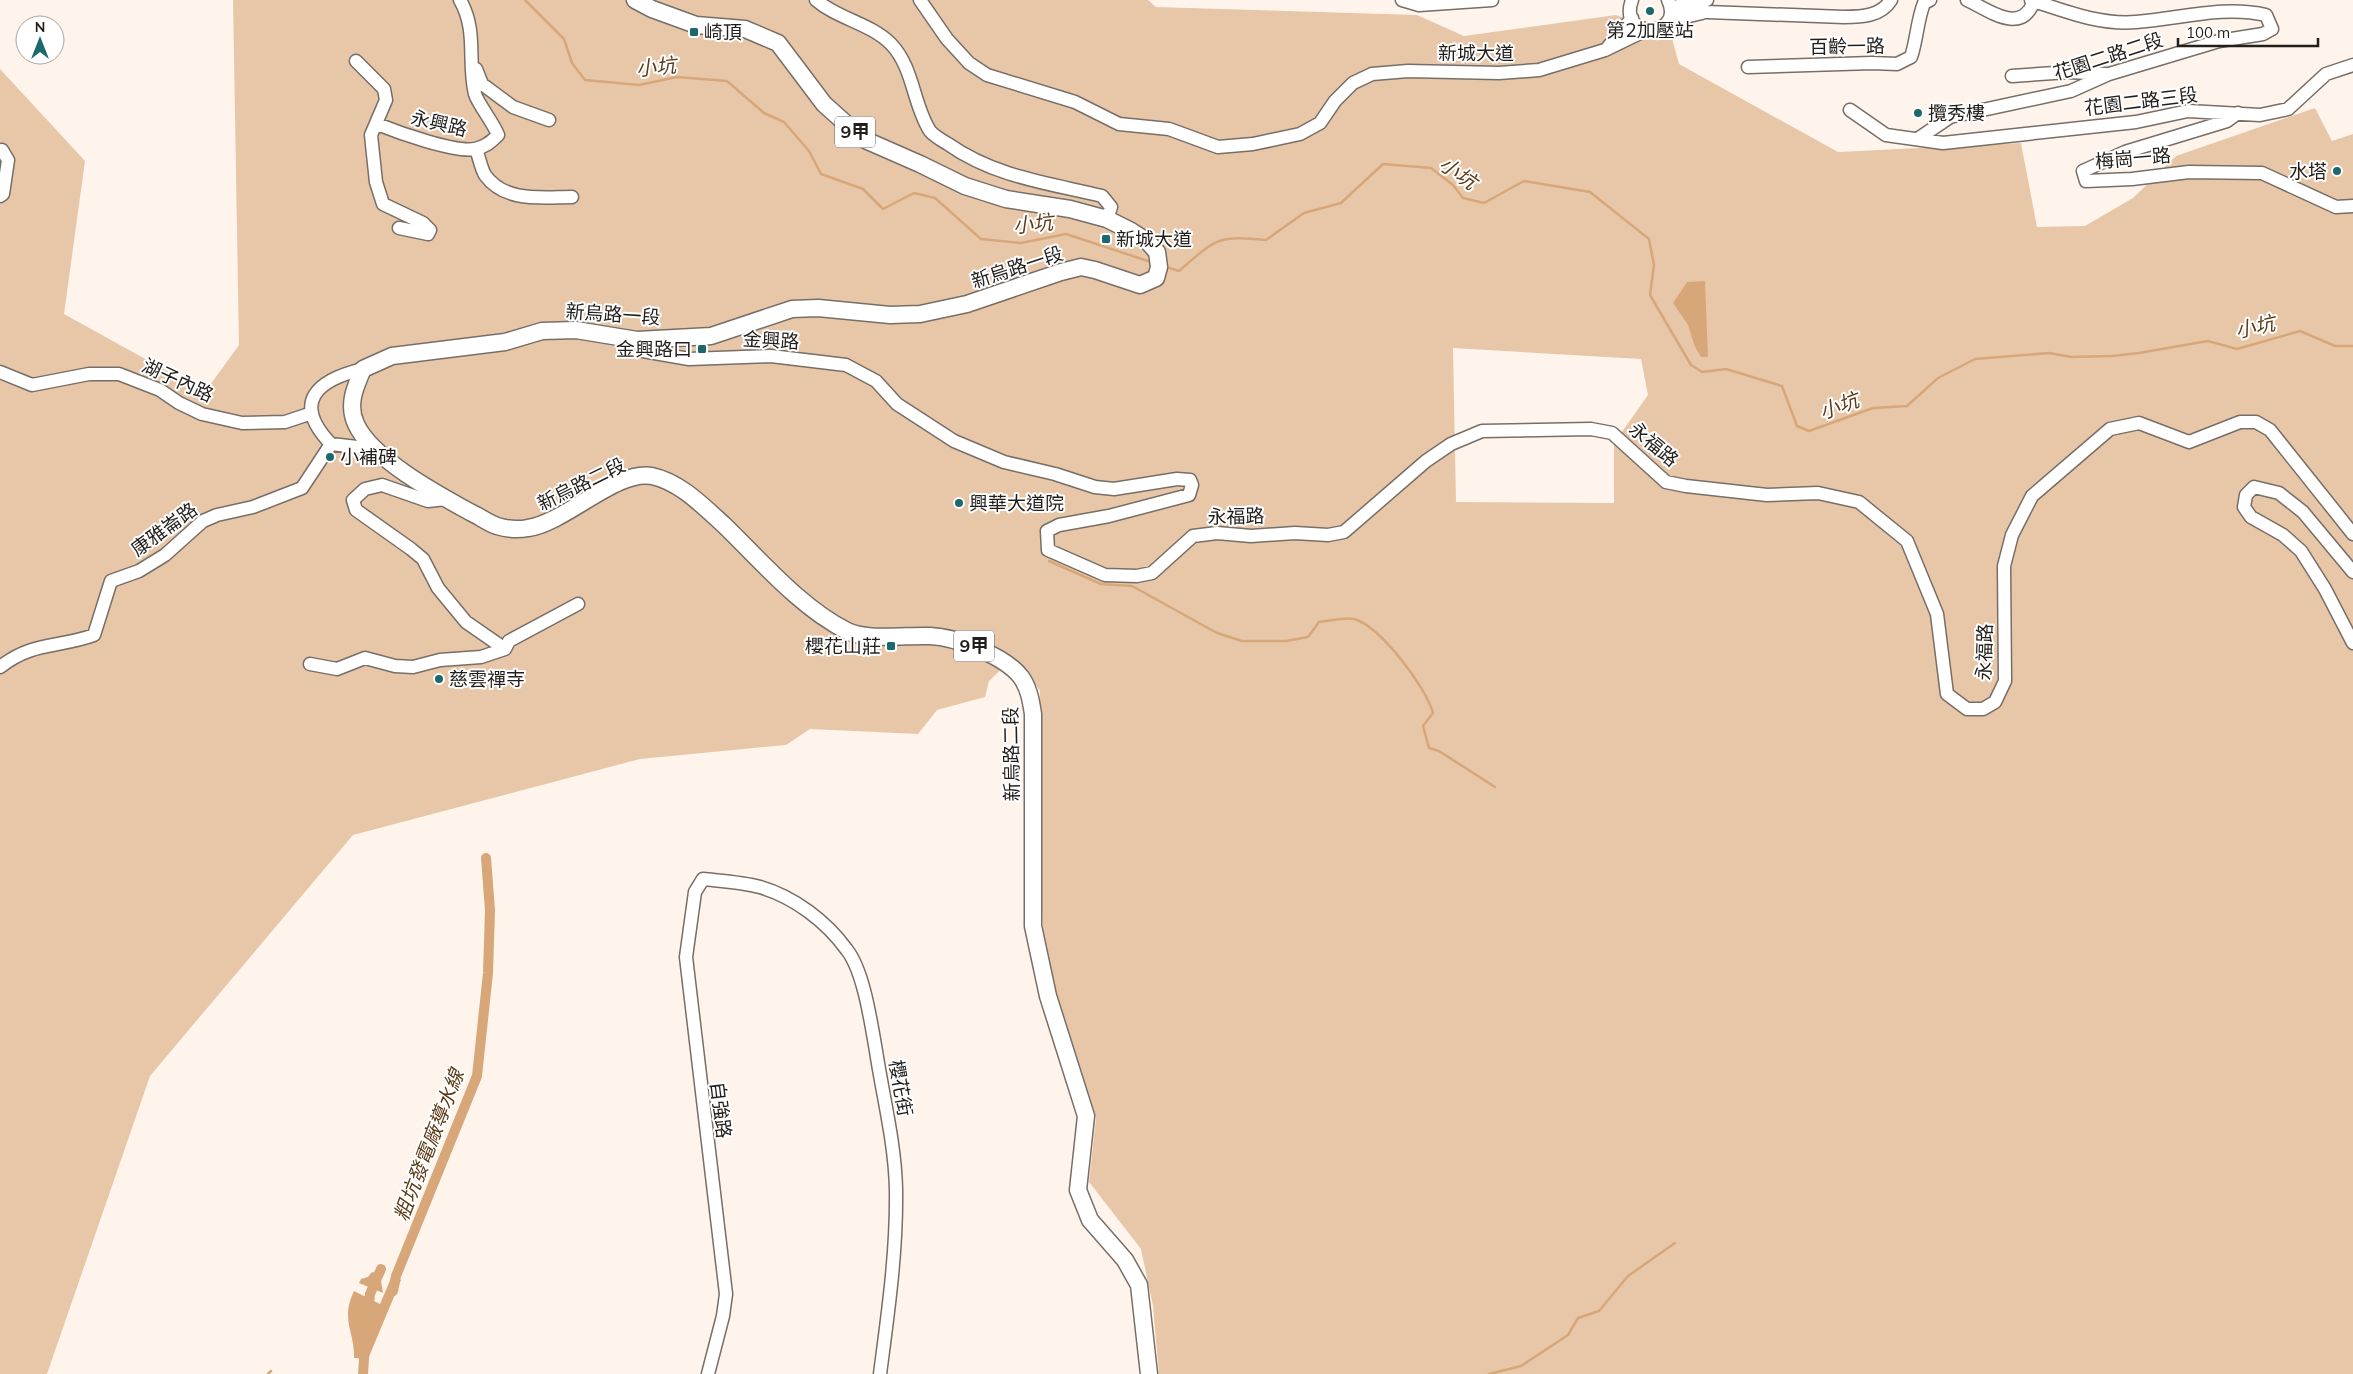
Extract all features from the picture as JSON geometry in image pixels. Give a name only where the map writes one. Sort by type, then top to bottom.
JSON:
[{"type":"main road","name":"新烏路一段","points":[[363,369],[392,356],[504,342],[542,331],[576,330],[637,340],[711,336],[792,309],[818,308],[890,315],[920,314],[967,304],[1081,267],[1140,285],[1156,278],[1159,267],[1157,252],[1148,242],[1107,219],[1070,210],[1006,199],[966,186],[863,139],[824,104],[778,43],[745,29],[696,25],[652,9],[635,0]]},
{"type":"main road","name":"新烏路二段","points":[[363,369],[354,390],[351,406],[356,424],[370,444],[389,461],[446,499],[495,526],[526,529],[544,526],[626,480],[649,475],[668,480],[703,506],[811,608],[836,626],[853,634],[934,636],[962,641],[991,655],[1020,676],[1029,693],[1033,714],[1033,926],[1048,996],[1086,1116],[1078,1190],[1090,1220],[1125,1260],[1139,1285],[1149,1374]]},
{"type":"street","name":"永興路","points":[[377,124],[436,144],[476,149],[488,145],[498,135],[492,120],[476,96],[472,38],[465,10],[460,0]]},
{"type":"street","points":[[816,0],[834,12],[861,24],[892,45],[909,74],[931,132],[966,156],[1000,173],[1102,196],[1111,207],[1107,219]]},
{"type":"street","name":"新城大道","points":[[920,0],[947,39],[969,62],[987,75],[1075,102],[1119,124],[1169,129],[1218,147],[1253,144],[1300,134],[1320,123],[1335,101],[1353,83],[1372,74],[1408,71],[1499,73],[1539,70],[1605,50],[1646,30],[1659,29],[1668,21],[1707,6]]},
{"type":"street","points":[[1402,0],[1419,5],[1432,2],[1492,0]]},
{"type":"street","points":[[1632,0],[1630,12],[1632,18],[1640,28],[1646,30]]},
{"type":"street","name":"百齡一路","points":[[1748,67],[1872,62],[1897,64],[1911,57],[1917,41],[1918,20],[1924,3],[1930,0]]},
{"type":"street","points":[[1967,0],[1991,13],[2008,19],[2023,17],[2030,10],[2032,0]]},
{"type":"street","name":"花園二路二段","points":[[1919,138],[1950,117],[2071,90],[2109,74],[2220,41],[2263,34],[2272,29],[2266,15],[2247,11],[2177,16],[2136,22],[2103,22],[2032,0]]},
{"type":"street","points":[[1668,21],[1670,3],[1844,17],[1866,16],[1886,3]]},
{"type":"street","points":[[1605,50],[1632,18]]},
{"type":"street","points":[[356,61],[384,89],[386,100],[377,124],[370,135],[371,153],[383,204],[423,223],[430,230],[428,234],[399,228]]},
{"type":"street","points":[[473,62],[482,84],[513,107],[549,120]]},
{"type":"street","name":"花園二路三段","points":[[1919,138],[1943,142],[2136,122],[2188,111],[2260,115],[2288,109],[2326,74],[2353,65]]},
{"type":"street","points":[[2012,76],[2069,72],[2109,74]]},
{"type":"street","points":[[1850,110],[1886,135],[1919,138]]},
{"type":"street","name":"梅崗一路","points":[[2238,113],[2227,121],[2162,140],[2117,156],[2083,171],[2086,181],[2132,179],[2189,172],[2262,173],[2336,207],[2353,206]]},
{"type":"street","points":[[476,149],[485,174],[501,189],[519,197],[572,197]]},
{"type":"street","points":[[0,196],[3,194],[8,160],[2,150]]},
{"type":"street","name":"金興路","points":[[637,340],[643,351],[689,359],[771,356],[846,365],[876,381],[897,404]]},
{"type":"street","points":[[363,369],[343,374],[318,389],[312,399],[312,413],[320,432],[331,444],[357,447],[370,444]]},
{"type":"street","name":"湖子內路","points":[[0,372],[32,385],[89,374],[119,374],[160,390],[202,414],[242,423],[285,422],[312,413]]},
{"type":"street","name":"永福路","points":[[897,404],[967,448],[1004,462],[1055,474],[1095,487],[1114,489],[1177,479],[1190,480],[1192,485],[1190,496],[1109,516],[1059,525],[1047,531],[1048,550],[1105,575],[1137,576],[1152,573],[1193,536],[1217,533],[1251,536],[1295,532],[1328,535],[1344,532],[1450,444],[1482,431],[1591,429],[1612,433],[1666,482],[1767,495],[1818,493],[1859,502],[1908,541],[1937,614],[1947,694],[1967,709],[1983,709],[1995,702],[2005,682],[2004,566],[2016,527],[2032,496],[2110,429],[2139,423],[2188,442],[2240,422],[2256,422],[2270,430],[2353,534]]},
{"type":"street","name":"康雅崙路","points":[[0,667],[27,650],[81,640],[94,635],[111,581],[139,571],[165,555],[203,521],[217,515],[253,507],[302,488],[316,470],[331,444]]},
{"type":"street","points":[[446,499],[428,501],[382,485],[365,489],[354,500],[356,510],[411,549],[423,560],[438,588],[466,622],[505,649]]},
{"type":"street","points":[[2353,572],[2303,512],[2279,493],[2254,487],[2246,496],[2244,507],[2251,517],[2283,536],[2301,551],[2325,589],[2353,643]]},
{"type":"street","points":[[310,664],[337,669],[365,658],[395,666],[412,667],[440,660],[480,657],[505,649],[509,641],[578,604]]},
{"type":"street","name":"自強路","points":[[708,1374],[723,1316],[726,1294],[686,957],[695,892],[703,879],[732,882]]},
{"type":"street","name":"櫻花街","points":[[732,882],[760,887],[784,897],[810,912],[829,928],[849,952],[868,1006],[893,1154],[896,1188],[894,1255],[880,1374]]},
{"type":"shaded area","points":[[233,0],[1148,0],[1156,7],[1417,15],[1464,36],[1616,15],[1671,35],[1679,64],[1838,152],[2021,143],[2037,227],[2085,226],[2133,198],[2176,156],[2315,108],[2332,141],[2353,134],[2353,1374],[1159,1374],[1153,1306],[1141,1249],[1089,1182],[1096,1118],[1052,982],[1043,930],[1036,775],[1040,691],[1026,671],[1009,662],[989,681],[985,697],[937,710],[918,734],[810,729],[786,745],[640,759],[353,835],[150,1076],[47,1374],[0,1374],[0,69],[85,161],[64,314],[205,392],[239,345]],"holes":[[[1453,348],[1641,359],[1648,395],[1614,443],[1614,503],[1456,502]]]},
{"type":"shaded area","points":[[1705,281],[1708,357],[1701,357],[1695,347],[1688,325],[1673,303],[1687,282]]},
{"type":"shaded area","points":[[372,1272],[382,1275],[383,1293],[359,1283],[361,1279],[368,1277]]},
{"type":"shaded area","points":[[392,1276],[401,1280],[368,1359],[354,1358],[348,1310],[354,1291],[380,1304]]},
{"type":"waterway","name":"小坑","points":[[525,0],[564,39],[572,63],[585,80],[639,85],[677,77],[727,81],[764,113],[784,122],[809,151],[821,174],[863,189],[883,209],[914,193],[935,198],[981,239],[1021,243],[1066,234],[1151,262]]},
{"type":"waterway","name":"小坑","points":[[1166,267],[1179,271],[1201,252],[1226,239],[1266,240],[1304,213],[1341,203],[1383,164],[1431,168],[1453,185],[1463,198],[1484,203],[1524,181],[1590,192],[1649,239],[1654,265],[1650,295],[1691,365],[1702,372],[1726,369],[1782,386],[1797,426],[1809,431],[1873,408],[1907,406],[1938,378],[1975,359],[2049,353],[2071,357],[2112,356],[2208,341],[2237,349],[2300,331],[2335,346],[2353,346]]},
{"type":"waterway","points":[[1049,561],[1101,584],[1132,586],[1217,633],[1242,641],[1286,641],[1308,637],[1319,622],[1337,619],[1354,619],[1365,624],[1389,645],[1401,659],[1429,702],[1433,713],[1423,726],[1429,748],[1439,751],[1495,787]]},
{"type":"waterway","name":"粗坑發電廠導水線","points":[[393,1291],[396,1276],[477,1076],[488,973],[490,910],[486,858]]},
{"type":"waterway","points":[[1489,1374],[1521,1366],[1568,1335],[1578,1318],[1599,1311],[1628,1276],[1675,1243]]},
{"type":"waterway","points":[[368,1312],[370,1294],[381,1269]]},
{"type":"waterway","name":"粗坑發電廠導水線","points":[[363,1374],[365,1345]]},
{"type":"waterway","points":[[268,1374],[271,1371]]},
{"type":"place","name":"第2加壓站","points":[[1650,11]]},
{"type":"place","name":"崎頂","points":[[694,32]]},
{"type":"place","name":"攬秀樓","points":[[1918,113]]},
{"type":"place","name":"水塔","points":[[2337,171]]},
{"type":"place","name":"新城大道","points":[[1106,239]]},
{"type":"place","name":"金興路口","points":[[702,349]]},
{"type":"place","name":"小補碑","points":[[330,457]]},
{"type":"place","name":"興華大道院","points":[[959,503]]},
{"type":"place","name":"櫻花山莊","points":[[891,646]]},
{"type":"place","name":"慈雲禪寺","points":[[439,679]]}]
